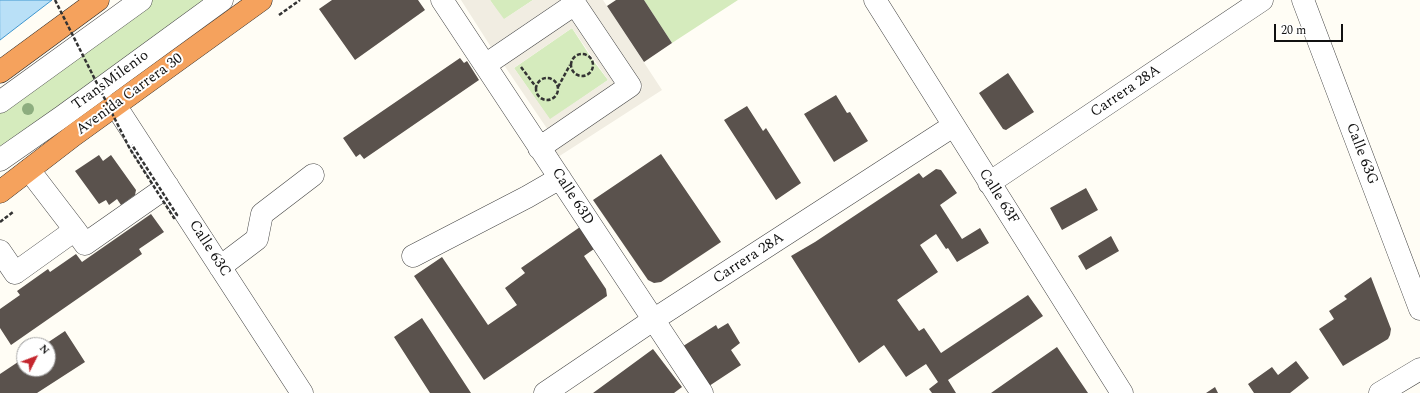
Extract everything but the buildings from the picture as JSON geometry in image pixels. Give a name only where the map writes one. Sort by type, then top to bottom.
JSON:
[{"type":"highway","points":[[0,72],[98,0]]},
{"type":"highway","name":"Avenida Carrera 30","points":[[0,192],[116,105],[261,0]]},
{"type":"street","points":[[0,102],[141,0]]},
{"type":"street","name":"TransMilenio","points":[[0,160],[64,116],[222,0]]},
{"type":"street","name":"Calle 63D","points":[[442,0],[702,393]]},
{"type":"street","name":"Calle 63F","points":[[875,0],[1122,393]]},
{"type":"street","name":"Carrera 28A","points":[[990,183],[1262,0]]},
{"type":"street","name":"Calle 63G","points":[[1303,0],[1420,308]]},
{"type":"street","points":[[485,65],[575,4],[630,86],[539,148]]},
{"type":"street","name":"Calle 63C","points":[[116,105],[302,393]]},
{"type":"street","name":"Carrera 28A","points":[[545,393],[653,320],[953,126]]},
{"type":"street","points":[[29,170],[85,244],[168,186]]},
{"type":"street","points":[[220,267],[257,239],[262,214],[313,175]]},
{"type":"street","points":[[414,256],[528,197],[560,178]]},
{"type":"street","points":[[0,251],[15,273],[75,230]]},
{"type":"street","points":[[1380,393],[1420,369]]},
{"type":"path","points":[[55,0],[130,149],[174,218],[177,215],[132,146]]},
{"type":"path","points":[[558,87],[552,79],[545,78],[539,81],[536,91],[540,98],[548,100],[554,97],[557,94],[558,87],[571,62],[575,56],[586,54],[592,59],[594,66],[593,70],[588,76],[580,77],[574,73],[571,62]]},
{"type":"green space","points":[[152,0],[212,0],[0,149],[0,109]]},
{"type":"green space","points":[[490,0],[533,0],[503,20]]},
{"type":"green space","points":[[644,0],[738,0],[672,43]]},
{"type":"green space","points":[[572,28],[592,59],[608,80],[550,120],[514,68]]},
{"type":"shaded area","points":[[461,0],[490,0],[504,19],[533,0],[561,0],[491,47]]},
{"type":"shaded area","points":[[586,0],[603,0],[662,90],[558,157],[550,150],[643,87]]},
{"type":"shaded area","points":[[574,18],[619,83],[548,130],[504,65]],"holes":[[[572,28],[608,80],[550,119],[514,68]]]},
{"type":"water","points":[[0,0],[52,0],[0,40]]}]
